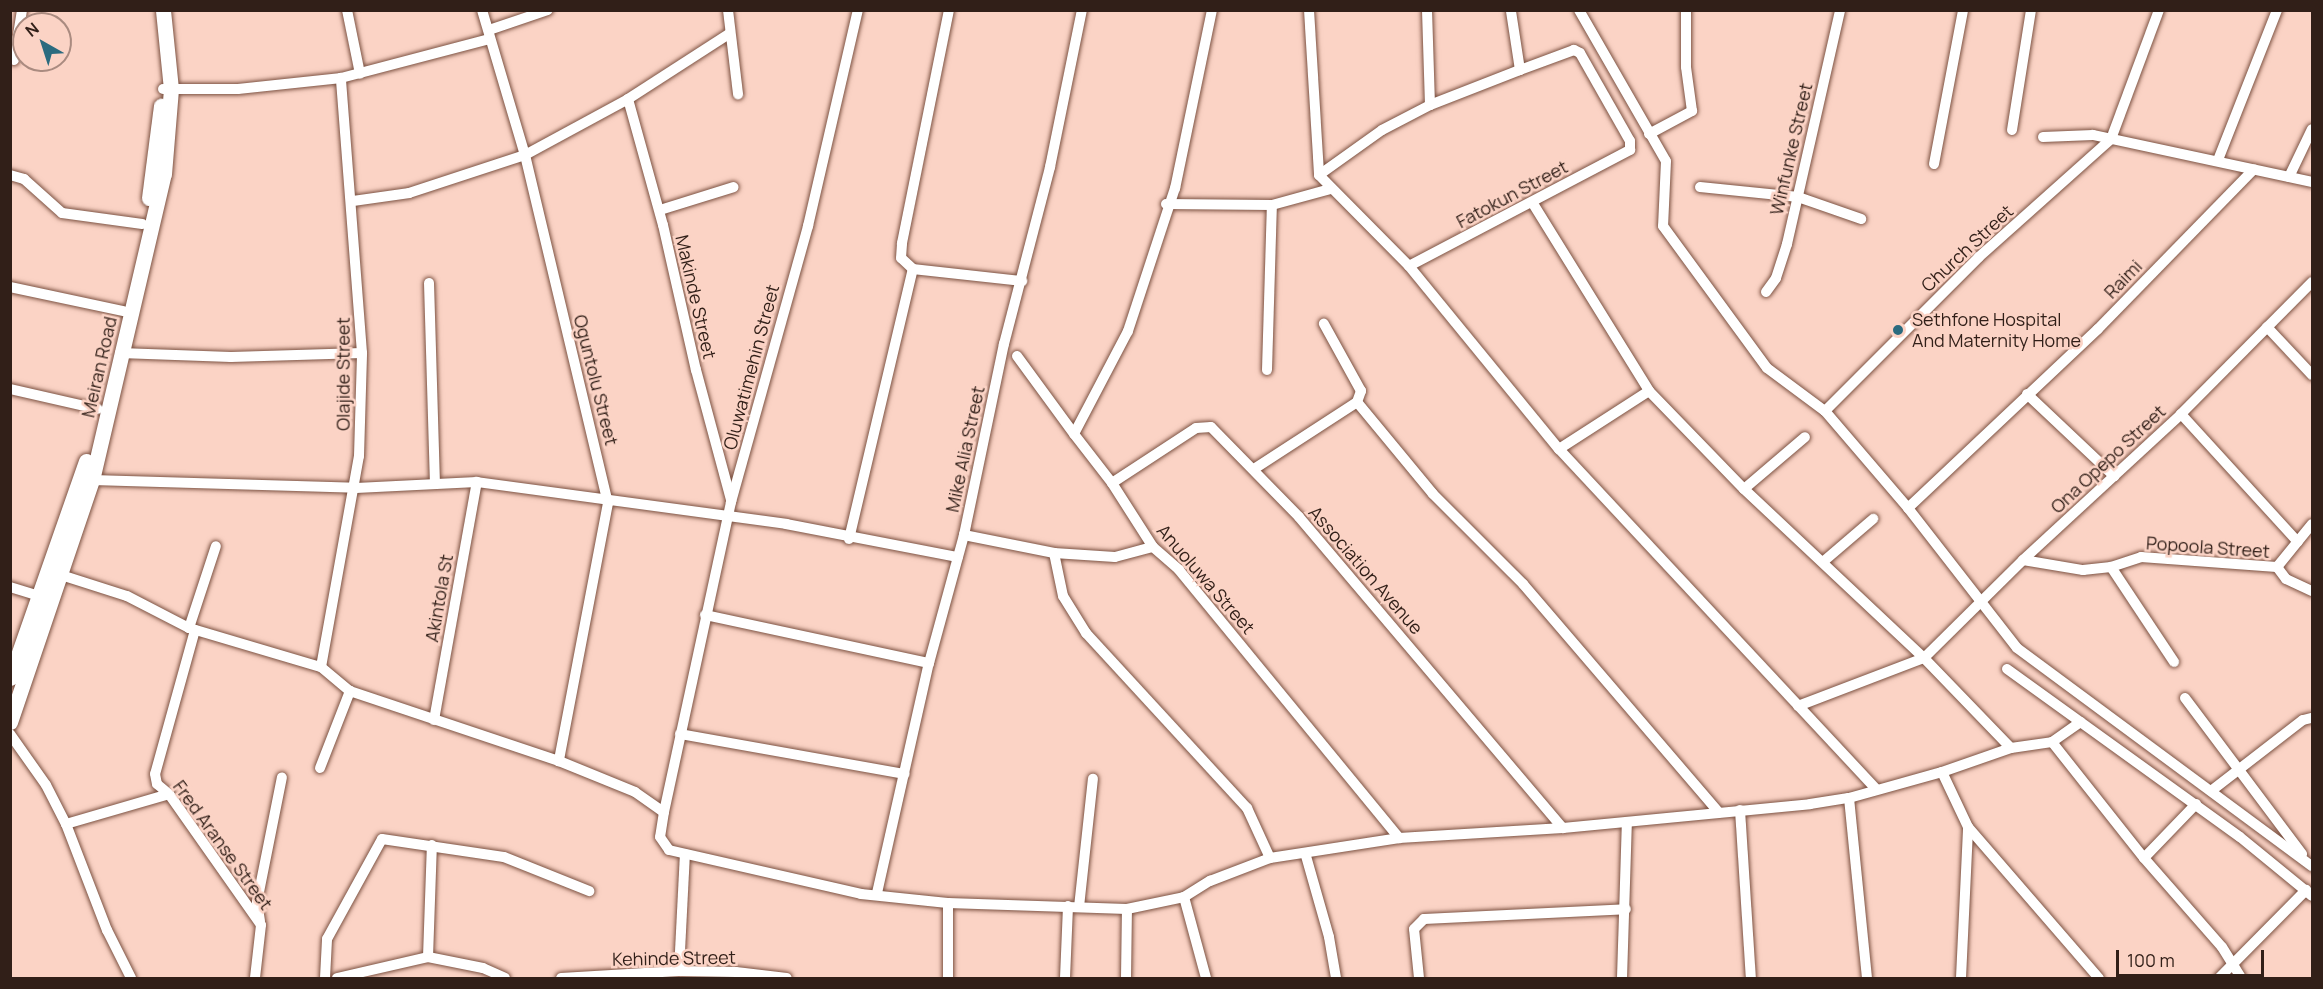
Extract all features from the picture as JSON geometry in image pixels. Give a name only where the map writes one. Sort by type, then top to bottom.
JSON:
[{"type":"main road","name":"Meiran Road","points":[[156,10],[167,89]]},
{"type":"main road","name":"Meiran Road","points":[[10,678],[61,574],[92,480],[164,137],[167,89],[163,10]]},
{"type":"main road","name":"Meiran Road","points":[[10,723],[21,653],[82,477],[164,137]]},
{"type":"street","points":[[347,10],[360,74]]},
{"type":"street","name":"Oguntolu Street","points":[[482,10],[525,155],[608,503],[559,761]]},
{"type":"street","points":[[167,89],[238,89],[342,78],[489,35],[548,10]]},
{"type":"street","points":[[728,10],[729,34],[738,94]]},
{"type":"street","name":"Oluwatimehin Street","points":[[685,854],[663,846],[660,837],[664,812],[731,502],[808,226],[858,10]]},
{"type":"street","points":[[949,10],[902,243],[901,258],[913,269],[1022,281]]},
{"type":"street","name":"Mike Alia Street","points":[[877,892],[929,663],[964,535],[1004,344],[1050,168],[1082,10]]},
{"type":"street","points":[[1074,434],[1128,331],[1166,204],[1174,188],[1212,10]]},
{"type":"street","points":[[1310,10],[1319,175],[1330,189],[1409,266],[1559,449],[1876,789]]},
{"type":"street","points":[[1427,10],[1430,105]]},
{"type":"street","points":[[1579,10],[1648,134],[1666,161],[1663,226],[1767,368],[1825,411],[1908,508],[2017,648],[2311,864]]},
{"type":"street","points":[[1648,134],[1689,114],[1694,106],[1686,67],[1686,10]]},
{"type":"street","name":"Winfunke Street","points":[[1766,292],[1776,278],[1798,196],[1840,10]]},
{"type":"street","points":[[1934,164],[1963,10]]},
{"type":"street","points":[[2012,130],[2031,10]]},
{"type":"street","points":[[2111,139],[2159,10]]},
{"type":"street","points":[[2218,160],[2277,10]]},
{"type":"street","points":[[1319,175],[1353,147],[1430,105],[1520,70],[1511,11]]},
{"type":"street","points":[[353,201],[409,193],[525,155],[628,99],[729,34]]},
{"type":"street","name":"Fatokun Street","points":[[1409,266],[1630,150],[1630,141],[1580,53],[1574,51],[1520,70]]},
{"type":"street","name":"Olajide Street","points":[[321,667],[356,488],[362,353],[353,201],[342,78]]},
{"type":"street","name":"Makinde Street","points":[[628,99],[660,210],[731,502]]},
{"type":"street","points":[[2289,177],[2313,129]]},
{"type":"street","points":[[2043,137],[2078,134],[2111,139],[2313,182]]},
{"type":"street","name":"Church Street","points":[[1825,411],[1979,257],[2111,139]]},
{"type":"street","name":"Raimi","points":[[1908,508],[2098,328],[2254,169]]},
{"type":"street","points":[[10,175],[24,179],[62,213],[142,224]]},
{"type":"street","points":[[660,210],[734,187]]},
{"type":"street","points":[[1700,187],[1798,196],[1862,219]]},
{"type":"street","points":[[1166,204],[1272,205],[1330,189]]},
{"type":"street","points":[[1532,202],[1648,391],[1744,489],[1824,561],[1924,658],[2011,748]]},
{"type":"street","points":[[1267,370],[1272,205]]},
{"type":"street","points":[[849,539],[913,269]]},
{"type":"street","name":"Ona Opepo Street","points":[[1924,658],[1982,605],[2023,560],[2181,414],[2313,282]]},
{"type":"street","points":[[429,283],[435,481]]},
{"type":"street","points":[[10,287],[123,311]]},
{"type":"street","points":[[1254,469],[1357,402],[1361,392],[1324,324]]},
{"type":"street","points":[[2267,327],[2313,375]]},
{"type":"street","points":[[120,353],[231,357],[362,353]]},
{"type":"street","name":"Anuoluwa Street","points":[[1017,356],[1112,483],[1153,547],[1187,579],[1399,838]]},
{"type":"street","points":[[10,389],[98,409]]},
{"type":"street","points":[[1559,449],[1648,391]]},
{"type":"street","points":[[2027,394],[2114,476]]},
{"type":"street","points":[[1357,402],[1434,494],[1523,584],[1719,813]]},
{"type":"street","points":[[2181,414],[2298,542]]},
{"type":"street","name":"Association Avenue","points":[[1112,483],[1196,428],[1210,427],[1254,469],[1563,828]]},
{"type":"street","points":[[1744,489],[1805,437]]},
{"type":"street","points":[[92,480],[356,488],[435,481],[477,482],[608,503],[786,525],[849,539],[958,557]]},
{"type":"street","name":"Akintola St","points":[[434,720],[477,482]]},
{"type":"street","points":[[1824,561],[1873,519]]},
{"type":"street","points":[[2277,567],[2313,524]]},
{"type":"street","points":[[964,535],[1054,553],[1115,557],[1153,547]]},
{"type":"street","name":"Fred Aranse Street","points":[[216,546],[156,766],[157,784],[169,794],[261,925],[255,978]]},
{"type":"street","points":[[1054,553],[1063,596],[1086,633],[1247,808],[1270,858]]},
{"type":"street","name":"Popoola Street","points":[[2023,560],[2084,570],[2111,567],[2141,557],[2277,567],[2286,579],[2313,591]]},
{"type":"street","points":[[2111,567],[2174,662]]},
{"type":"street","points":[[61,574],[127,596],[192,629],[321,667],[350,691],[559,761],[635,792],[664,812]]},
{"type":"street","points":[[10,587],[42,597]]},
{"type":"street","points":[[705,615],[929,663]]},
{"type":"street","points":[[1798,706],[1924,658]]},
{"type":"street","points":[[2007,669],[2196,804],[2309,893],[2219,978]]},
{"type":"street","points":[[320,768],[350,691]]},
{"type":"street","points":[[2186,698],[2237,769],[2311,864]]},
{"type":"street","points":[[2211,791],[2303,720],[2313,718]]},
{"type":"street","points":[[679,971],[685,854],[861,894],[877,892],[948,903],[1127,909],[1184,897],[1210,881],[1270,858],[1306,856],[1399,838],[1563,828],[1849,798],[1942,772],[2011,748],[2052,742],[2081,722]]},
{"type":"street","points":[[10,734],[46,785],[66,824],[107,930],[130,978]]},
{"type":"street","points":[[680,734],[904,774]]},
{"type":"street","points":[[2052,742],[2144,858],[2222,946],[2241,978]]},
{"type":"street","points":[[1942,772],[1968,827],[2099,978]]},
{"type":"street","points":[[261,925],[257,902],[282,777]]},
{"type":"street","points":[[1065,978],[1093,778]]},
{"type":"street","points":[[66,824],[169,794]]},
{"type":"street","points":[[1849,798],[1867,978]]},
{"type":"street","points":[[2144,858],[2196,804]]},
{"type":"street","points":[[1740,810],[1751,978]]},
{"type":"street","points":[[1622,978],[1627,822]]},
{"type":"street","points":[[1961,978],[1968,827]]},
{"type":"street","points":[[325,978],[327,939],[375,846],[382,839],[392,838],[517,860],[589,891]]},
{"type":"street","points":[[428,957],[432,845]]},
{"type":"street","points":[[1306,856],[1329,937],[1336,978]]},
{"type":"street","points":[[1184,897],[1206,978]]},
{"type":"street","points":[[948,903],[948,978]]},
{"type":"street","points":[[1126,978],[1127,909]]},
{"type":"street","points":[[1419,978],[1414,930],[1425,919],[1626,909]]},
{"type":"street","points":[[337,978],[428,957],[483,968],[506,978]]},
{"type":"street","name":"Kehinde Street","points":[[561,978],[612,977],[679,971],[736,972],[787,978]]},
{"type":"place","name":"Sethfone Hospital And Maternity Home","points":[[1898,330]]}]
